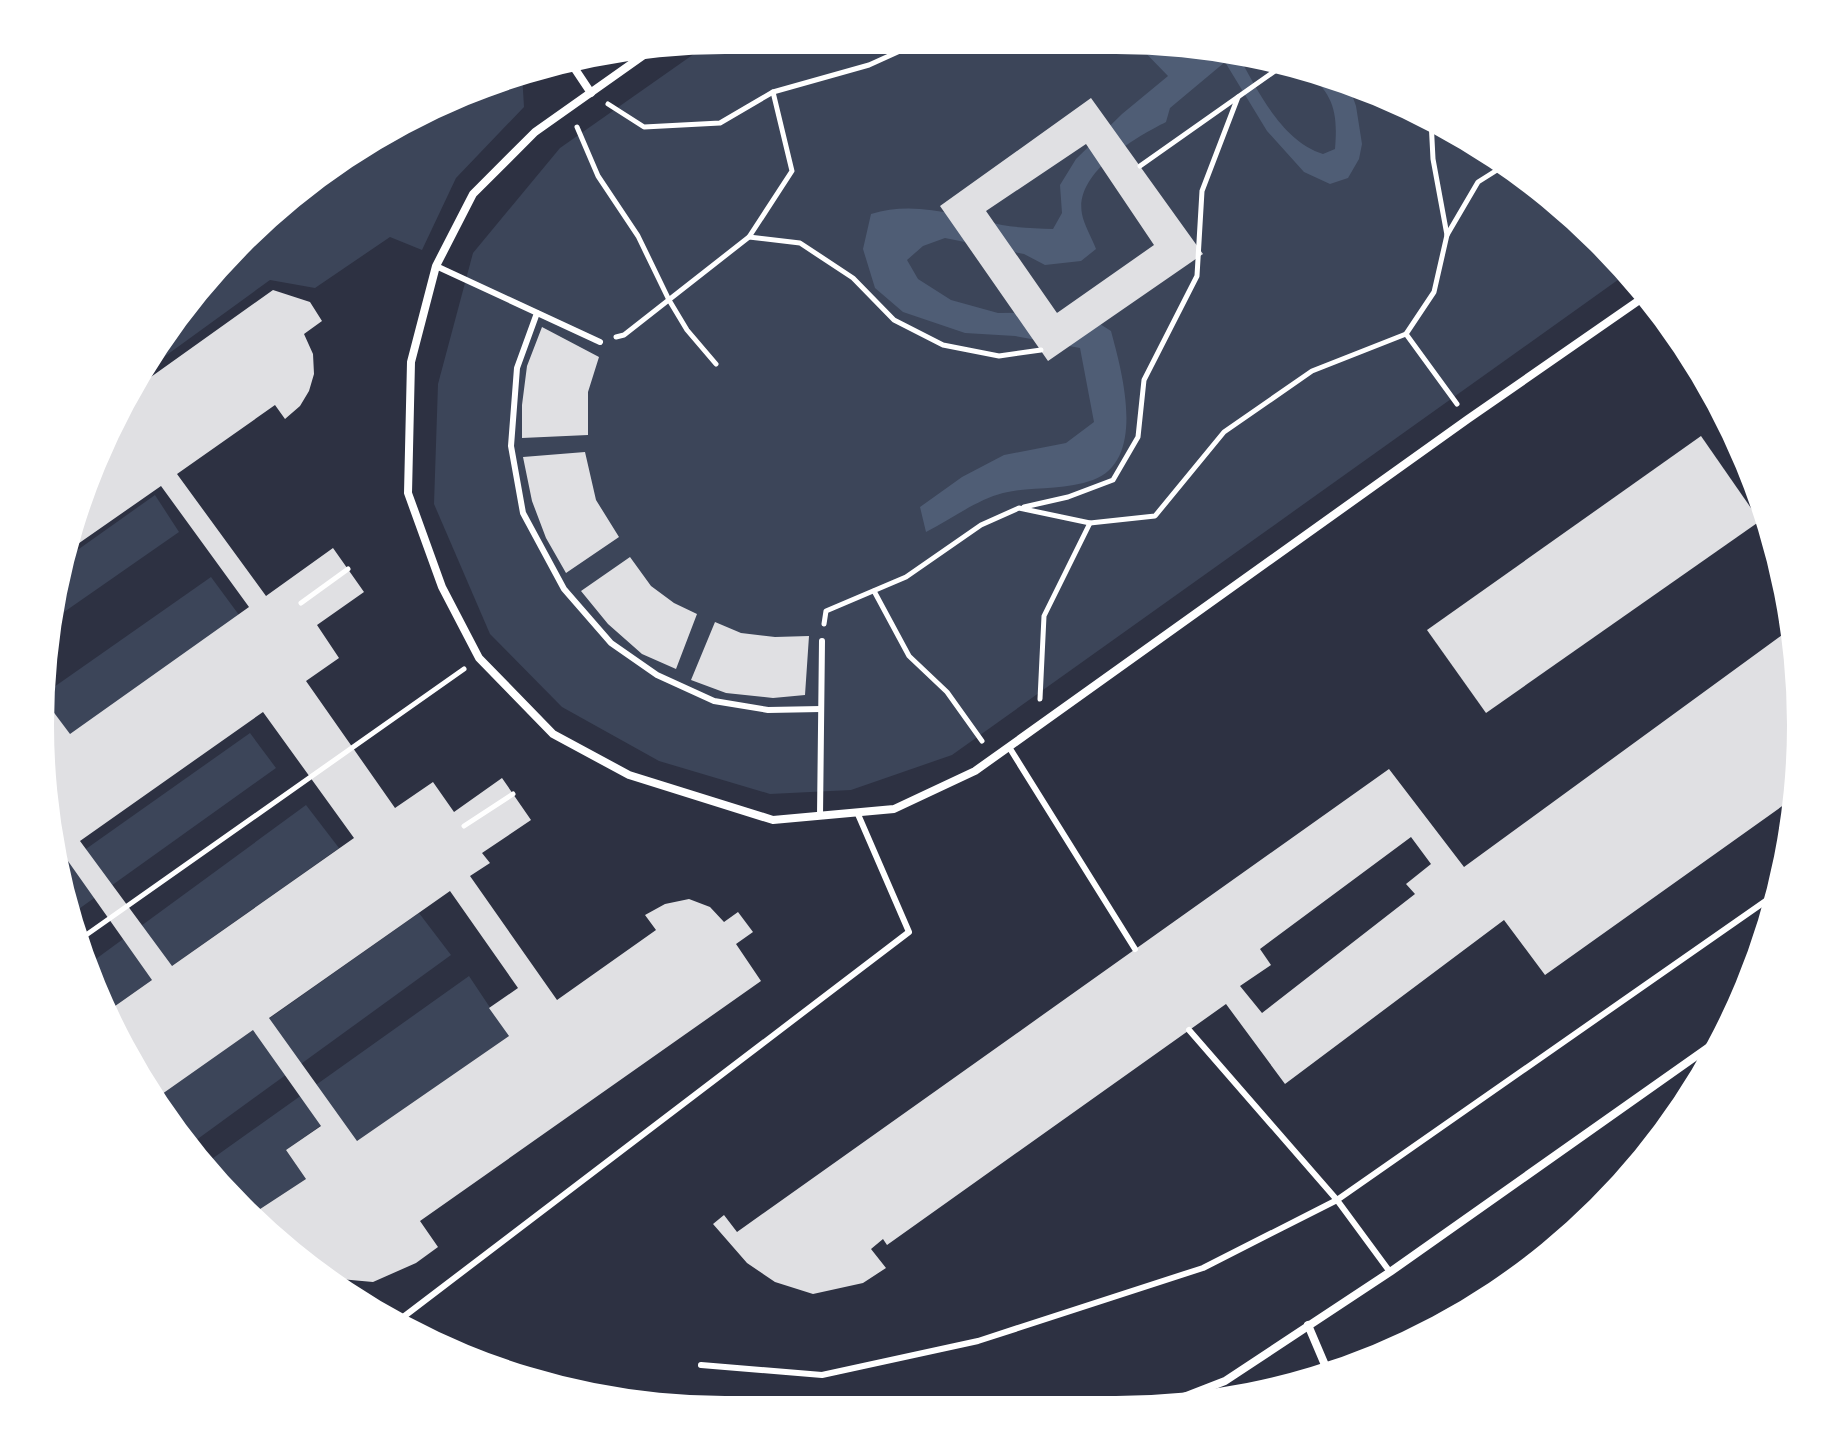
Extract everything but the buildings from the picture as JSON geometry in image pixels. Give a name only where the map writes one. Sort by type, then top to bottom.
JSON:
[{"type":"street","points":[[637,60],[535,132],[473,194],[436,266],[411,362],[408,493],[442,587],[479,658],[553,734],[629,775],[773,820],[894,809],[975,771],[1636,302]]},
{"type":"street","points":[[576,71],[591,93]]},
{"type":"street","points":[[1201,1390],[1225,1381],[1390,1272],[1701,1053]]},
{"type":"street","points":[[1308,1325],[1324,1362]]},
{"type":"lane","points":[[436,266],[600,342]]},
{"type":"lane","points":[[537,313],[517,368],[511,446],[523,513],[564,589],[611,643],[657,675],[714,701],[768,710],[821,709]]},
{"type":"lane","points":[[820,816],[822,641]]},
{"type":"lane","points":[[1009,747],[1135,949]]},
{"type":"lane","points":[[406,1315],[909,932],[857,812]]},
{"type":"lane","points":[[701,1365],[822,1375],[978,1341],[1203,1268],[1337,1200],[1763,903]]},
{"type":"lane","points":[[1189,1030],[1337,1200],[1390,1272]]},
{"type":"path","points":[[591,93],[644,127],[720,123],[773,92],[869,65],[893,54]]},
{"type":"path","points":[[1140,166],[1272,73]]},
{"type":"path","points":[[600,342],[624,335],[749,237],[792,171],[773,92]]},
{"type":"path","points":[[822,641],[826,611],[906,577],[981,525],[1019,508],[1068,497],[1113,480],[1138,437],[1144,380],[1197,276],[1202,191],[1238,97]]},
{"type":"path","points":[[569,108],[598,176],[638,236],[669,300],[687,330],[716,364]]},
{"type":"path","points":[[1432,133],[1433,159],[1447,235]]},
{"type":"path","points":[[1019,508],[1090,523],[1155,516],[1224,432],[1312,371],[1406,334],[1434,292],[1447,235],[1478,182],[1495,171]]},
{"type":"path","points":[[749,237],[800,243],[853,278],[894,320],[943,345],[999,356],[1041,350]]},
{"type":"path","points":[[1406,334],[1468,419]]},
{"type":"path","points":[[1039,725],[1044,616],[1090,523]]},
{"type":"path","points":[[301,603],[348,569]]},
{"type":"path","points":[[874,591],[909,656],[947,692],[994,757]]},
{"type":"path","points":[[88,934],[479,658]]},
{"type":"path","points":[[464,826],[513,794]]},
{"type":"shaded area","points":[[1116,54],[1204,60],[1290,77],[1373,105],[1413,123],[1489,167],[1524,193],[1558,221],[1617,280],[952,755],[851,790],[770,794],[659,761],[562,707],[490,634],[434,504],[438,384],[473,253],[560,148],[693,55]]},
{"type":"shaded area","points":[[1147,55],[1224,63],[1170,108],[1166,122],[1124,147],[1097,171],[1082,199],[1083,218],[1096,249],[1081,261],[1045,265],[1024,254],[945,238],[923,246],[907,260],[918,279],[951,300],[998,313],[1081,312],[1111,331],[1126,413],[1120,454],[1110,470],[1093,480],[1070,486],[993,496],[926,532],[920,507],[962,477],[1004,455],[1066,443],[1094,422],[1080,348],[1015,336],[965,333],[903,312],[875,288],[863,249],[871,214],[920,209],[1008,226],[1053,229],[1062,213],[1060,185],[1076,159],[1122,114],[1168,76]]},
{"type":"shaded area","points":[[1226,64],[1245,67],[1284,127],[1308,148],[1323,154],[1335,149],[1336,124],[1332,105],[1322,87],[1353,98],[1362,144],[1359,159],[1348,178],[1330,184],[1304,172],[1267,131]]},
{"type":"shaded area","points":[[523,86],[524,107],[456,178],[422,250],[390,237],[315,288],[270,280],[164,357],[221,283],[283,221],[317,193],[352,167],[428,123]]},
{"type":"shaded area","points":[[155,495],[179,532],[64,612],[77,550]]},
{"type":"shaded area","points":[[211,577],[239,615],[54,746],[55,686]]},
{"type":"shaded area","points":[[250,733],[276,768],[80,908],[68,861]]},
{"type":"shaded area","points":[[306,805],[339,848],[116,1006],[96,959]]},
{"type":"shaded area","points":[[419,913],[451,955],[198,1139],[164,1093]]},
{"type":"shaded area","points":[[469,976],[509,1036],[357,1141],[337,1114],[286,1150],[306,1179],[261,1208],[213,1158]]}]
